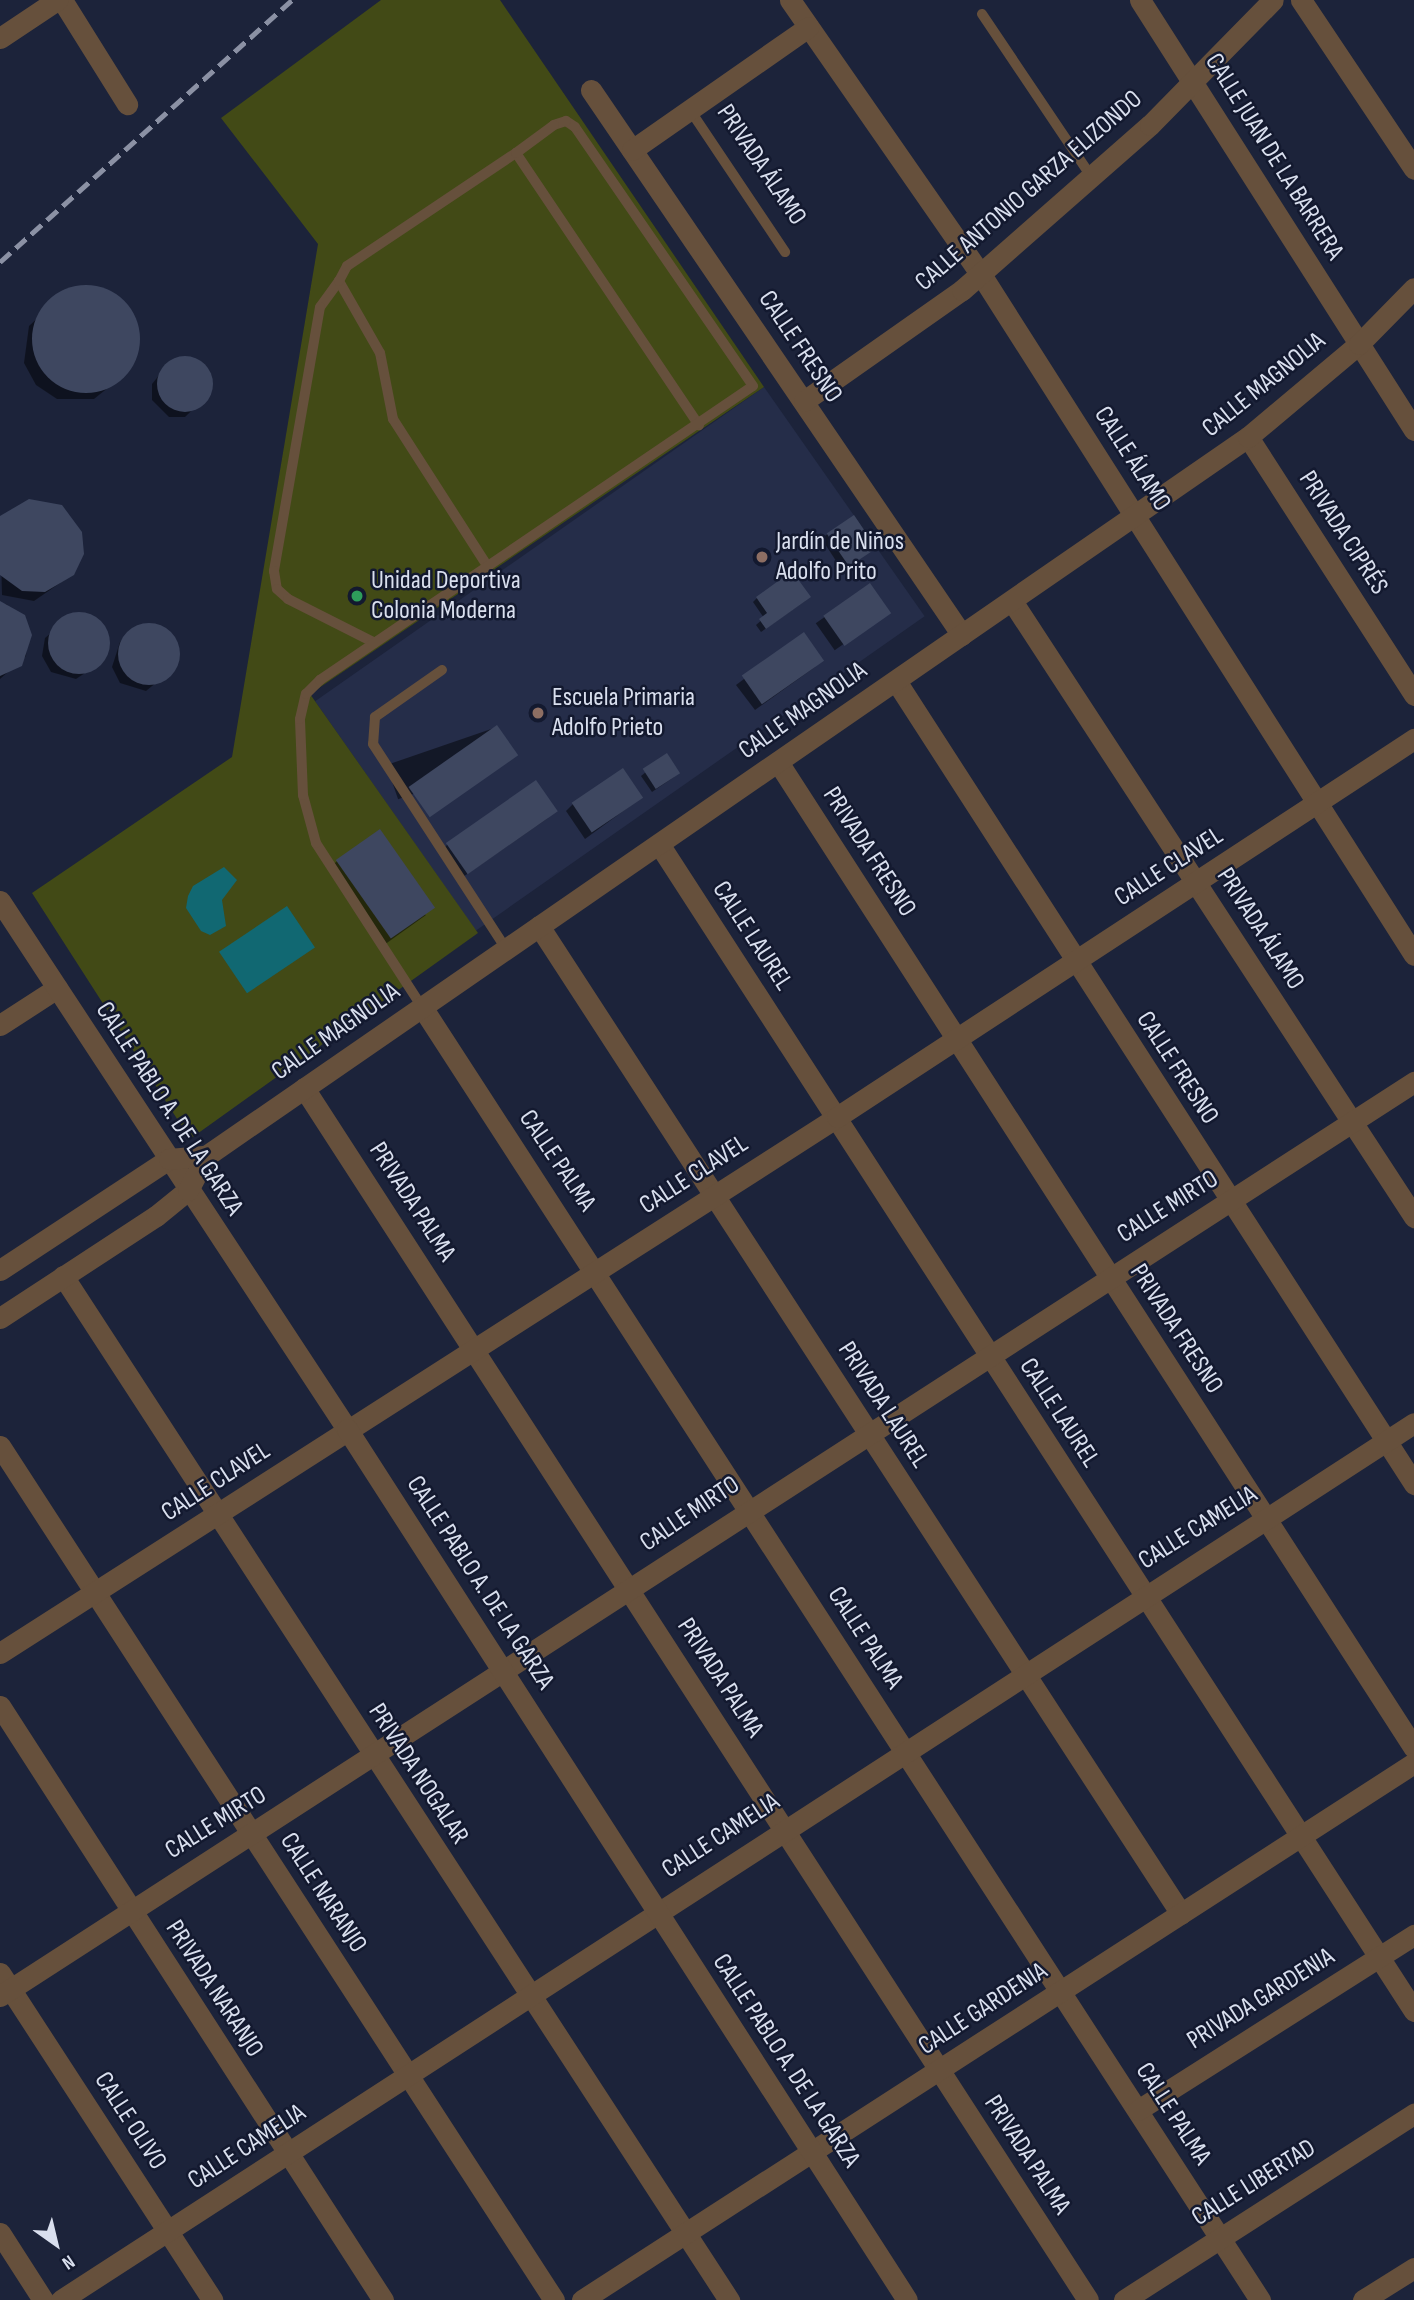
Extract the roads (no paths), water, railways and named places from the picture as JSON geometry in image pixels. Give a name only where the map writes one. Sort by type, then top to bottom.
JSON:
[{"type":"street","points":[[0,38],[59,0],[127,104]]},
{"type":"street","name":"CALLE ÁLAMO","points":[[790,0],[980,273],[1414,955]]},
{"type":"street","name":"CALLE JUAN DE LA BARRERA","points":[[1140,0],[1414,430]]},
{"type":"street","name":"CALLE ANTONIO GARZA ELIZONDO","points":[[804,401],[939,309],[1150,125],[1273,0]]},
{"type":"street","points":[[1301,0],[1414,169]]},
{"type":"street","points":[[632,150],[808,27]]},
{"type":"street","name":"CALLE FRESNO","points":[[591,90],[962,635]]},
{"type":"street","name":"CALLE MAGNOLIA","points":[[0,1318],[188,1190],[206,1156],[1136,517],[1248,437],[1359,344],[1414,288]]},
{"type":"street","name":"PRIVADA CIPRÉS","points":[[1248,437],[1414,695]]},
{"type":"street","name":"PRIVADA ÁLAMO","points":[[1012,601],[1414,1217]]},
{"type":"street","name":"CALLE FRESNO","points":[[896,681],[1414,1484]]},
{"type":"street","name":"CALLE CLAVEL","points":[[0,1653],[347,1429],[475,1350],[1414,739]]},
{"type":"street","name":"PRIVADA FRESNO","points":[[778,762],[1414,1748]]},
{"type":"street","name":"CALLE LAUREL","points":[[659,844],[1414,2011]]},
{"type":"street","name":"CALLE PABLO A. DE LA GARZA","points":[[0,901],[347,1429],[907,2300]]},
{"type":"street","name":"PRIVADA LAUREL","points":[[539,926],[1181,1914]]},
{"type":"street","points":[[0,1025],[57,988]]},
{"type":"street","name":"CALLE PALMA","points":[[422,1007],[597,1271],[1059,1993],[1260,2300]]},
{"type":"street","name":"CALLE MIRTO","points":[[4,1986],[373,1756],[748,1508],[868,1434],[1414,1082]]},
{"type":"street","name":"PRIVADA PALMA","points":[[304,1088],[1088,2300]]},
{"type":"street","points":[[0,1269],[169,1159],[206,1156]]},
{"type":"street","name":"PRIVADA NOGALAR","points":[[63,1276],[528,1996],[729,2300]]},
{"type":"street","name":"CALLE CAMELIA","points":[[61,2300],[904,1750],[1414,1423]]},
{"type":"street","name":"CALLE NARANJO","points":[[0,1446],[554,2300]]},
{"type":"street","name":"PRIVADA NARANJO","points":[[0,1706],[129,1910],[383,2300]]},
{"type":"street","name":"CALLE GARDENIA","points":[[582,2300],[810,2150],[939,2072],[1414,1763]]},
{"type":"street","name":"PRIVADA GARDENIA","points":[[1138,2110],[1414,1935]]},
{"type":"street","name":"CALLE OLIVO","points":[[4,1986],[212,2300]]},
{"type":"street","name":"CALLE LIBERTAD","points":[[1124,2300],[1414,2114]]},
{"type":"street","points":[[0,2233],[43,2300]]},
{"type":"street","points":[[1363,2300],[1414,2267]]},
{"type":"lane","points":[[982,14],[1091,176]]},
{"type":"lane","name":"PRIVADA ÁLAMO","points":[[690,110],[785,252]]},
{"type":"lane","points":[[375,643],[288,600],[277,589],[274,571],[320,307],[347,266],[554,125],[566,121],[575,127],[753,386],[375,643],[306,694],[300,719],[303,795],[316,843],[422,1007]]},
{"type":"lane","points":[[516,153],[699,425]]},
{"type":"lane","points":[[339,281],[380,354],[393,419],[488,567]]},
{"type":"lane","points":[[442,670],[375,718],[373,744],[506,949]]},
{"type":"railway","points":[[0,262],[292,0]]},
{"type":"place","name":"Jardín de Niños Adolfo Prito","points":[[762,557]]},
{"type":"place","name":"Unidad Deportiva Colonia Moderna","points":[[357,596]]},
{"type":"place","name":"Escuela Primaria Adolfo Prieto","points":[[538,713]]}]
